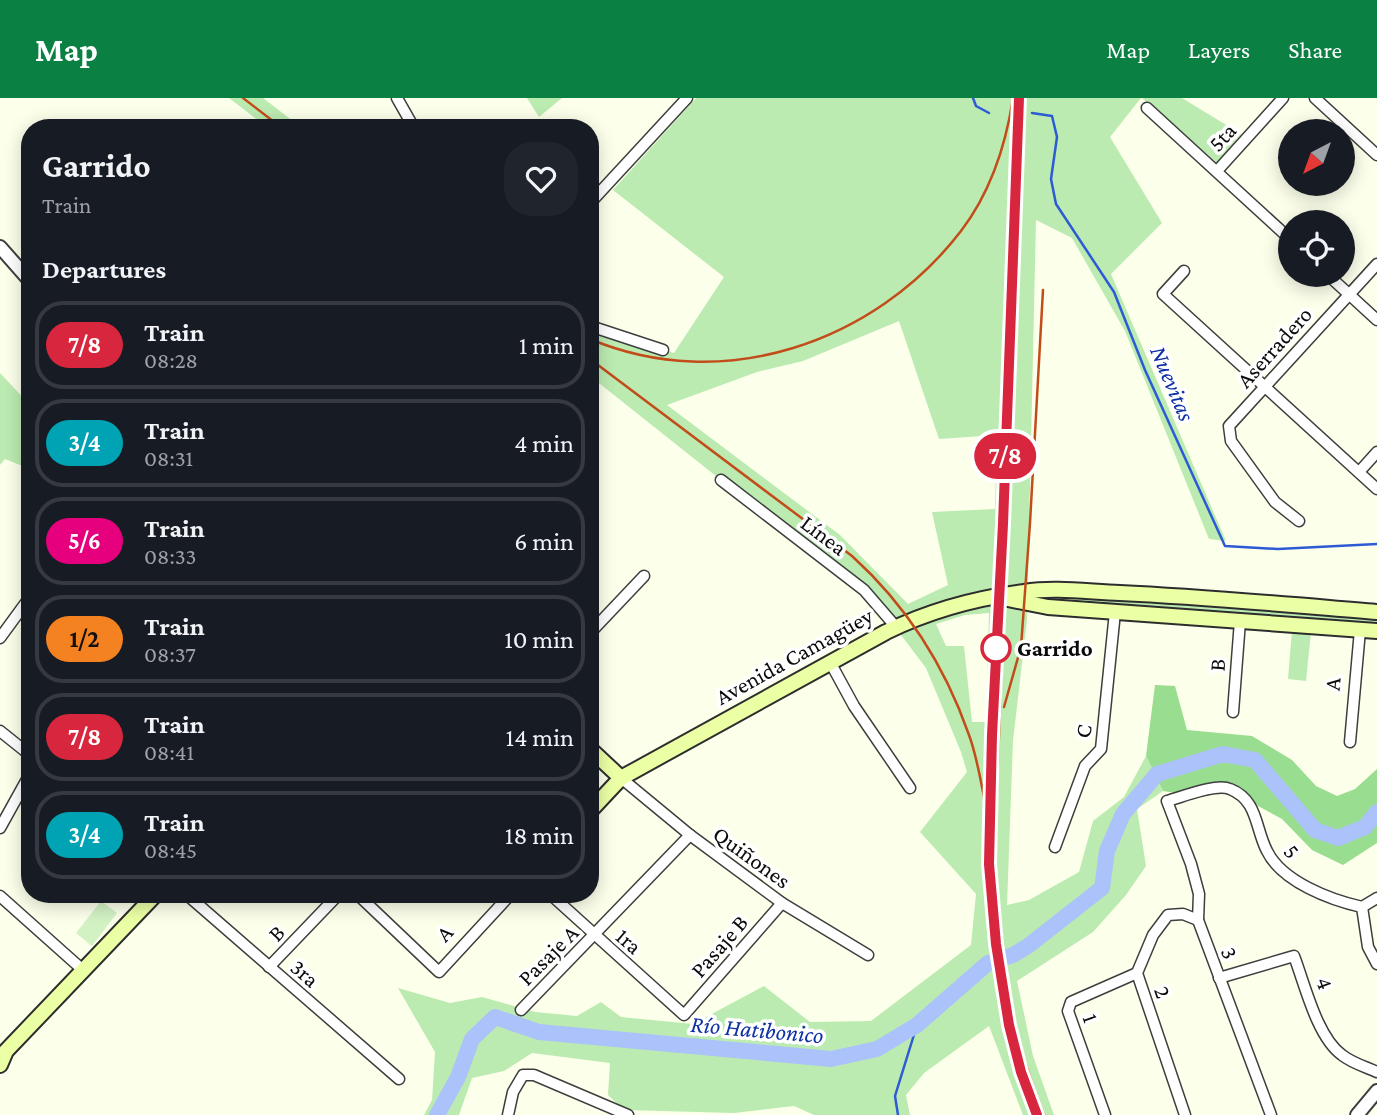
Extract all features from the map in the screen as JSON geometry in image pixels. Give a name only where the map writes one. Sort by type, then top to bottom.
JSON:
[{"type":"main road","name":"Avenida Camagüey","points":[[621,778],[896,626],[959,604],[1049,590],[1147,594],[1377,612]]},
{"type":"main road","points":[[1048,607],[1049,590]]},
{"type":"main road","name":"Avenida Camagüey","points":[[998,597],[1048,607],[1377,631]]},
{"type":"main road","points":[[599,757],[621,778],[599,801]]},
{"type":"main road","points":[[0,1065],[6,1051],[148,903]]},
{"type":"street","points":[[397,98],[409,119]]},
{"type":"street","points":[[599,193],[687,98]]},
{"type":"street","name":"5ta","points":[[1217,171],[1283,98]]},
{"type":"street","points":[[1315,98],[1377,155]]},
{"type":"street","points":[[1147,108],[1278,228]]},
{"type":"street","points":[[0,247],[21,271]]},
{"type":"street","name":"Aserradero","points":[[1299,521],[1275,502],[1231,441],[1229,426],[1377,264]]},
{"type":"street","points":[[1184,271],[1163,294],[1377,489]]},
{"type":"street","points":[[1341,287],[1377,320]]},
{"type":"street","points":[[599,329],[663,350]]},
{"type":"street","points":[[1359,472],[1377,452]]},
{"type":"street","name":"Línea","points":[[721,480],[864,590],[896,626]]},
{"type":"street","points":[[599,624],[644,576]]},
{"type":"street","points":[[0,638],[21,609]]},
{"type":"street","name":"C","points":[[1055,847],[1085,766],[1101,750],[1115,612]]},
{"type":"street","name":"B","points":[[1233,712],[1240,621]]},
{"type":"street","name":"A","points":[[1350,742],[1360,630]]},
{"type":"street","points":[[830,662],[854,706],[909,788]]},
{"type":"street","points":[[0,731],[21,747]]},
{"type":"street","name":"Quiñones","points":[[621,778],[690,835],[782,903],[868,955]]},
{"type":"street","name":"5","points":[[1167,801],[1203,791],[1228,788],[1248,800],[1267,853],[1287,876],[1337,901],[1362,907]]},
{"type":"street","points":[[0,828],[21,790]]},
{"type":"street","name":"3","points":[[1167,801],[1191,864],[1199,894],[1198,920],[1271,1115]]},
{"type":"street","name":"Pasaje A","points":[[521,1010],[690,835]]},
{"type":"street","points":[[0,896],[84,971]]},
{"type":"street","points":[[1377,898],[1362,907],[1368,947],[1377,964]]},
{"type":"street","name":"3ra","points":[[196,903],[399,1079]]},
{"type":"street","name":"B","points":[[270,967],[330,903]]},
{"type":"street","name":"A","points":[[366,903],[439,972],[503,903]]},
{"type":"street","name":"1ra","points":[[559,903],[684,1015]]},
{"type":"street","name":"Pasaje B","points":[[684,1015],[782,903]]},
{"type":"street","name":"2","points":[[1185,1115],[1137,973],[1153,935],[1168,915],[1183,914],[1198,920]]},
{"type":"street","name":"4","points":[[1219,978],[1294,956],[1321,1026],[1331,1044],[1343,1056],[1377,1072]]},
{"type":"street","name":"1","points":[[1105,1115],[1068,1011],[1070,1002],[1137,973]]},
{"type":"street","points":[[508,1115],[513,1092],[523,1076],[534,1075],[549,1079],[628,1115]]},
{"type":"street","points":[[1357,1115],[1377,1091]]},
{"type":"green space","points":[[229,98],[263,98],[290,119],[256,119]]},
{"type":"green space","points":[[527,98],[562,98],[539,117]]},
{"type":"green space","points":[[696,98],[1141,98],[1110,137],[1162,223],[1111,274],[1226,541],[1209,539],[1125,331],[1072,238],[1036,220],[1027,620],[1013,741],[1007,905],[1029,900],[1079,872],[1093,821],[1124,797],[1146,756],[1163,791],[1137,809],[1146,866],[1126,895],[1093,932],[1017,981],[1033,1056],[1054,1115],[1023,1115],[989,1026],[924,1073],[906,1095],[910,1115],[814,1115],[794,1106],[734,1113],[624,1110],[608,1095],[610,1063],[532,1053],[504,1071],[472,1078],[459,1115],[424,1115],[432,1100],[435,1052],[398,988],[450,1003],[482,997],[535,1012],[577,1016],[601,1002],[621,1017],[693,1024],[764,986],[810,1022],[871,1021],[971,945],[976,894],[920,832],[967,772],[926,668],[867,590],[721,480],[599,383],[599,331],[674,353],[724,277],[613,190]],"holes":[[[899,321],[939,439],[997,435],[995,509],[932,512],[948,585],[908,604],[840,535],[667,405],[757,372],[803,361]],[[989,613],[986,722],[972,722],[964,646],[946,646],[936,624],[965,615]]]},
{"type":"green space","points":[[1142,98],[1182,98],[1241,134],[1217,163]]},
{"type":"green space","points":[[0,373],[21,395],[21,465],[5,459],[0,465]]},
{"type":"green space","points":[[1063,594],[1377,616],[1377,626],[1061,603]]},
{"type":"green space","points":[[1292,630],[1311,632],[1306,681],[1288,679]]},
{"type":"green space","points":[[1155,685],[1175,686],[1187,730],[1252,736],[1292,760],[1316,786],[1337,796],[1355,789],[1377,769],[1377,843],[1343,865],[1312,850],[1282,819],[1258,806],[1231,782],[1175,793],[1163,791],[1146,756]]},
{"type":"green space","points":[[99,903],[117,913],[92,946],[76,933]]},
{"type":"waterway","name":"Nuevitas","points":[[973,98],[976,106],[989,113]]},
{"type":"waterway","name":"Nuevitas","points":[[1032,113],[1052,116],[1057,137],[1051,179],[1056,204],[1114,292],[1145,370],[1225,546],[1278,549],[1377,544]]},
{"type":"waterway","name":"Río Hatibonico","points":[[437,1115],[458,1077],[472,1039],[495,1017],[539,1032],[831,1059],[877,1049],[917,1025],[988,963],[1013,955],[1028,946],[1102,888],[1107,851],[1123,814],[1157,774],[1223,754],[1255,760],[1315,830],[1338,838],[1365,827],[1377,812]]},
{"type":"waterway","points":[[898,1115],[895,1096],[917,1025]]},
{"type":"railway","points":[[243,98],[270,119]]},
{"type":"railway","points":[[599,342],[641,355],[692,362],[743,359],[793,348],[841,329],[885,303],[926,270],[961,231],[980,201],[995,168],[1013,98]]},
{"type":"railway","points":[[1024,98],[994,863],[1011,1003],[1024,1058],[1044,1115]]},
{"type":"railway","points":[[1004,707],[1021,647],[1043,290]]},
{"type":"railway","points":[[599,366],[852,556],[890,595],[922,638],[948,685],[969,735],[989,820]]},
{"type":"train","name":"7/8","points":[[1019,98],[989,864],[996,944],[1009,1025],[1021,1072],[1037,1115]]},
{"type":"place","name":"Garrido","points":[[996,648]]}]
